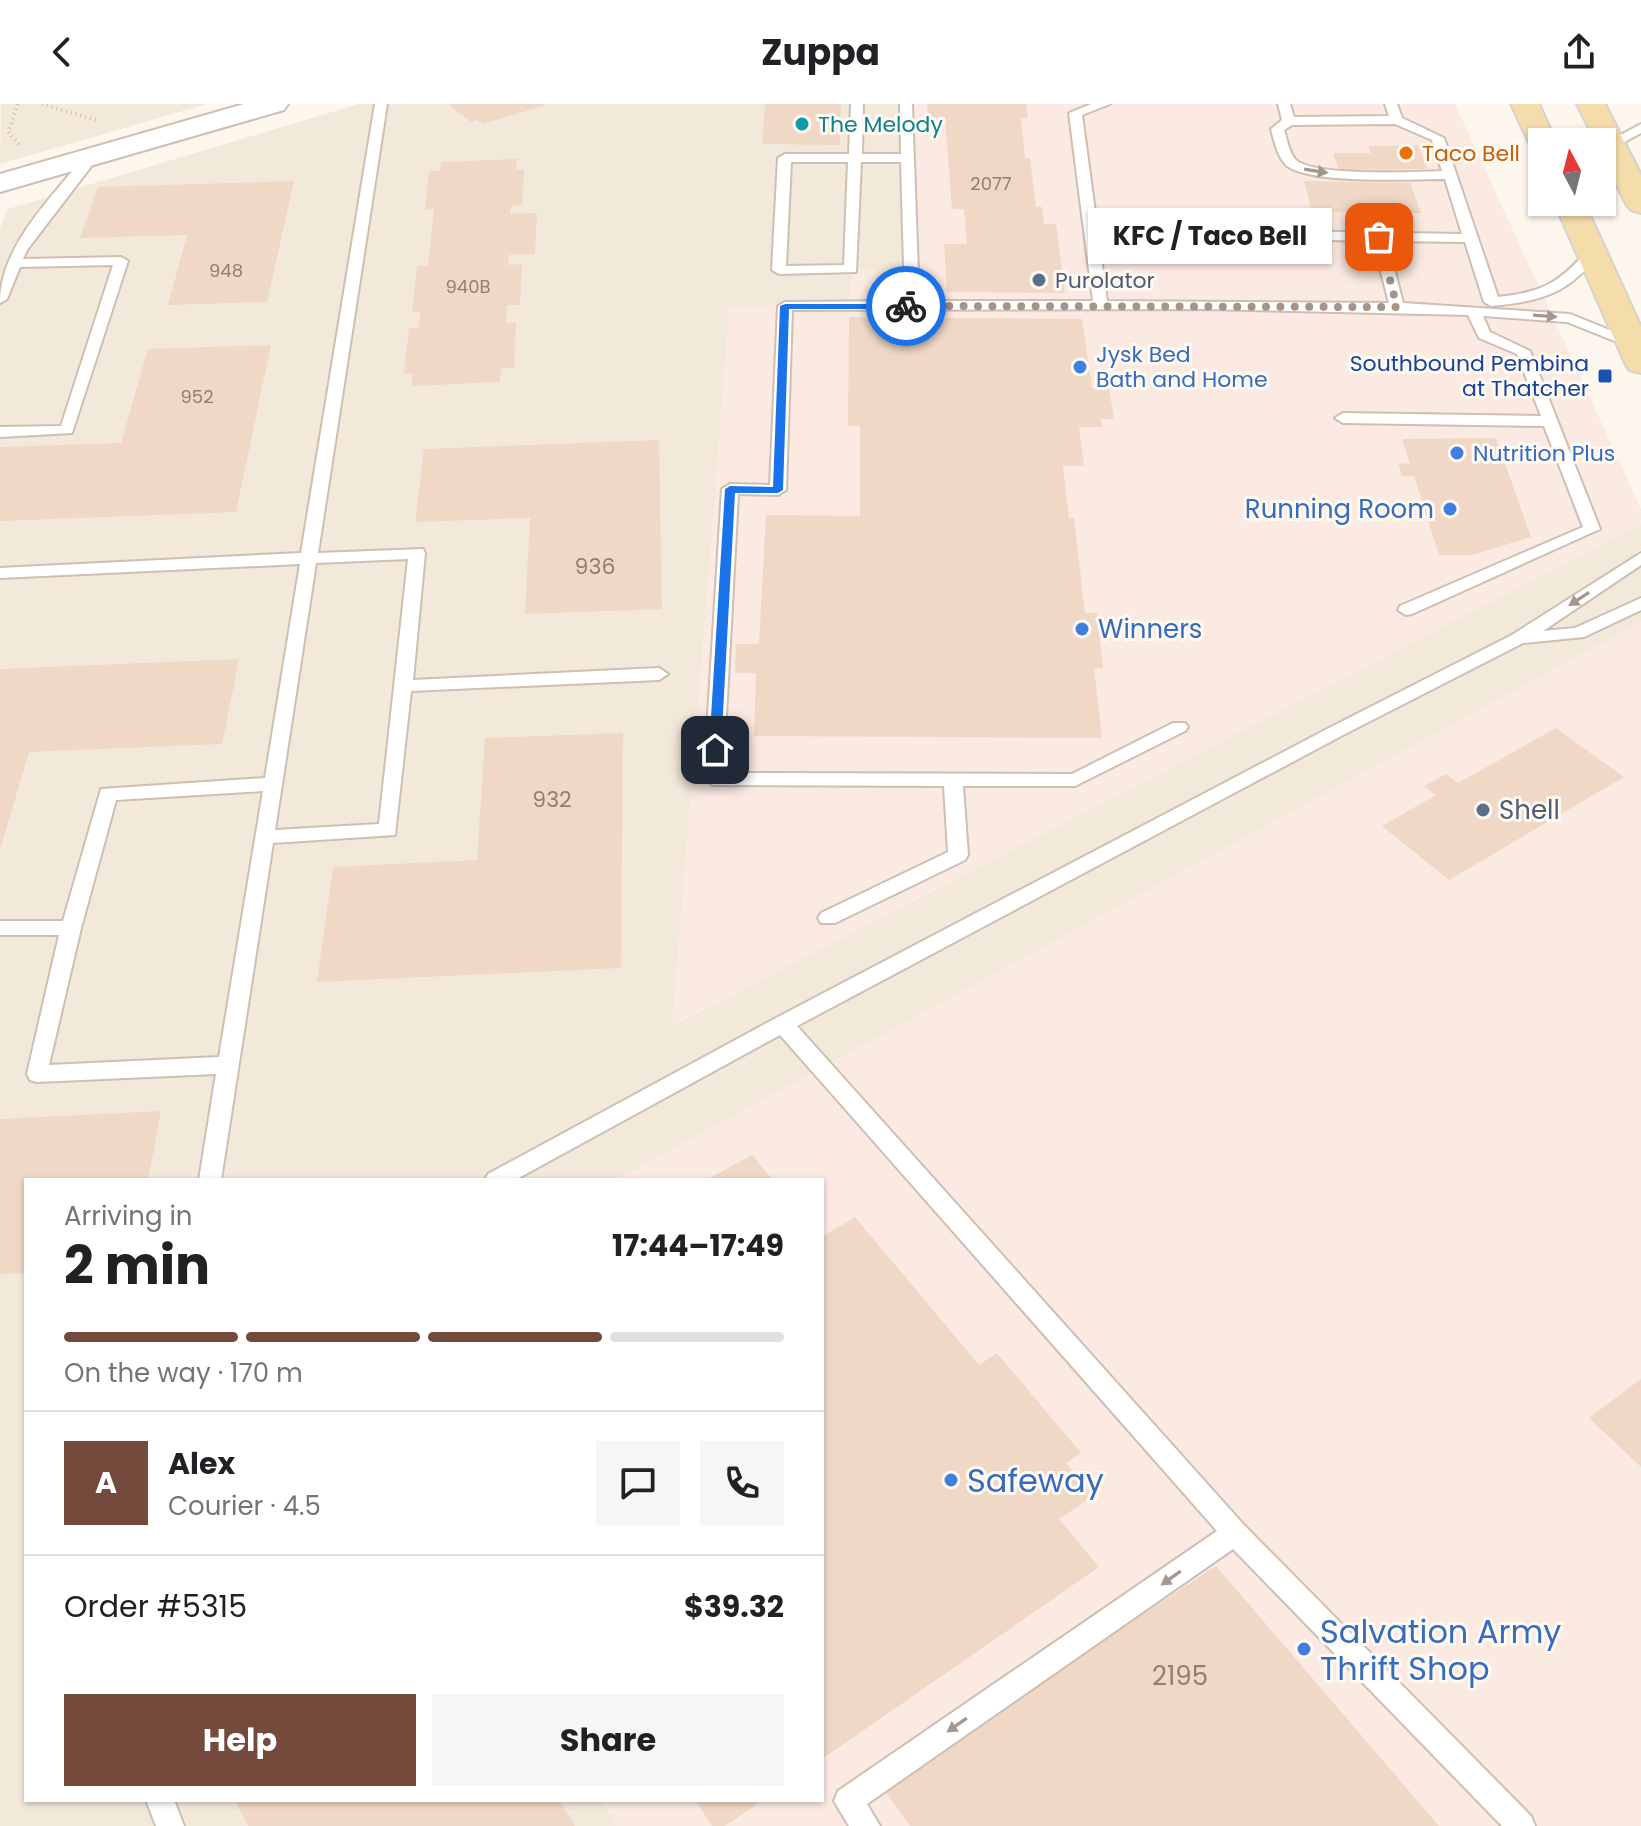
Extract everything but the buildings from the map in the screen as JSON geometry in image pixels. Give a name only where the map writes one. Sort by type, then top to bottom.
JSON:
[{"type":"main road","points":[[1591,104],[1602,128]]},
{"type":"main road","points":[[1521,106],[1533,128]]},
{"type":"main road","points":[[1616,151],[1632,170],[1641,204]]},
{"type":"main road","points":[[1575,216],[1637,354]]},
{"type":"street","points":[[0,183],[274,104]]},
{"type":"lane","points":[[210,1178],[381,104]]},
{"type":"lane","points":[[857,104],[851,269],[785,306],[778,490],[730,489],[713,779],[1075,780],[1179,727]]},
{"type":"lane","points":[[906,104],[912,306]]},
{"type":"lane","points":[[1101,306],[1075,113],[1104,104]]},
{"type":"lane","points":[[1284,104],[1289,121]]},
{"type":"lane","points":[[1391,104],[1397,120]]},
{"type":"lane","points":[[1451,175],[1325,173],[1299,168],[1288,158],[1277,129],[1289,121],[1397,120],[1438,138],[1451,175],[1470,238],[1493,302]]},
{"type":"lane","points":[[1616,141],[1641,128]]},
{"type":"lane","points":[[0,299],[20,249],[92,156]]},
{"type":"lane","points":[[908,158],[785,158],[779,270],[818,288],[912,306],[1397,307],[1570,318],[1637,354]]},
{"type":"lane","points":[[1284,235],[1470,238]]},
{"type":"lane","points":[[1379,237],[1397,307]]},
{"type":"lane","points":[[1439,308],[1529,299],[1555,291],[1569,281],[1592,254]]},
{"type":"lane","points":[[0,432],[67,430],[121,261],[15,263]]},
{"type":"lane","points":[[1406,610],[1592,529],[1523,351],[1484,335],[1474,311]]},
{"type":"lane","points":[[1343,418],[1550,421]]},
{"type":"lane","points":[[0,573],[417,553],[388,830],[266,837]]},
{"type":"lane","points":[[500,1178],[783,1024],[1518,639],[1641,558]]},
{"type":"lane","points":[[1518,639],[1578,633],[1641,603]]},
{"type":"lane","points":[[403,686],[659,674]]},
{"type":"lane","points":[[828,918],[958,855],[953,779]]},
{"type":"lane","points":[[228,1065],[37,1074],[71,928],[108,794],[274,784]]},
{"type":"lane","points":[[0,928],[71,928]]},
{"type":"lane","points":[[783,1024],[1235,1533],[1521,1826]]},
{"type":"lane","points":[[866,1826],[848,1801],[1235,1533]]},
{"type":"lane","points":[[161,1802],[170,1826]]},
{"type":"path","points":[[18,104],[8,132],[23,149]]},
{"type":"path","points":[[42,104],[98,120]]},
{"type":"shaded area","points":[[1,104],[207,104],[0,164]]},
{"type":"shaded area","points":[[359,104],[906,104],[911,270],[850,306],[730,306],[673,1025],[1641,524],[1641,622],[620,1178],[24,1178],[24,1802],[603,1802],[617,1826],[0,1826],[0,228],[8,209]]},
{"type":"shaded area","points":[[906,104],[1455,104],[1641,509],[1641,524],[672,1025],[730,306],[850,306],[851,269],[910,270]]},
{"type":"shaded area","points":[[1641,622],[1641,1826],[617,1826],[603,1802],[824,1802],[824,1178],[620,1178]]},
{"type":"way so far","points":[[906,306],[1397,307],[1379,237]]},
{"type":"place","name":"The Melody","points":[[802,124]]},
{"type":"place","name":"Taco Bell","points":[[1406,153]]},
{"type":"place","name":"KFC / Taco Bell","points":[[1379,237]]},
{"type":"place","name":"Purolator","points":[[1039,280]]},
{"type":"place","name":"Jysk Bed Bath and Home","points":[[1080,367]]},
{"type":"place","name":"Southbound Pembina at Thatcher","points":[[1605,376]]},
{"type":"place","name":"Nutrition Plus","points":[[1457,453]]},
{"type":"place","name":"Running Room","points":[[1450,509]]},
{"type":"place","name":"Winners","points":[[1082,629]]},
{"type":"place","name":"Shell","points":[[1483,810]]},
{"type":"place","name":"Safeway","points":[[951,1480]]},
{"type":"place","name":"Salvation Army Thrift Shop","points":[[1304,1649]]},
{"type":"route","points":[[715,750],[730,489],[778,490],[785,306],[906,306]]}]
